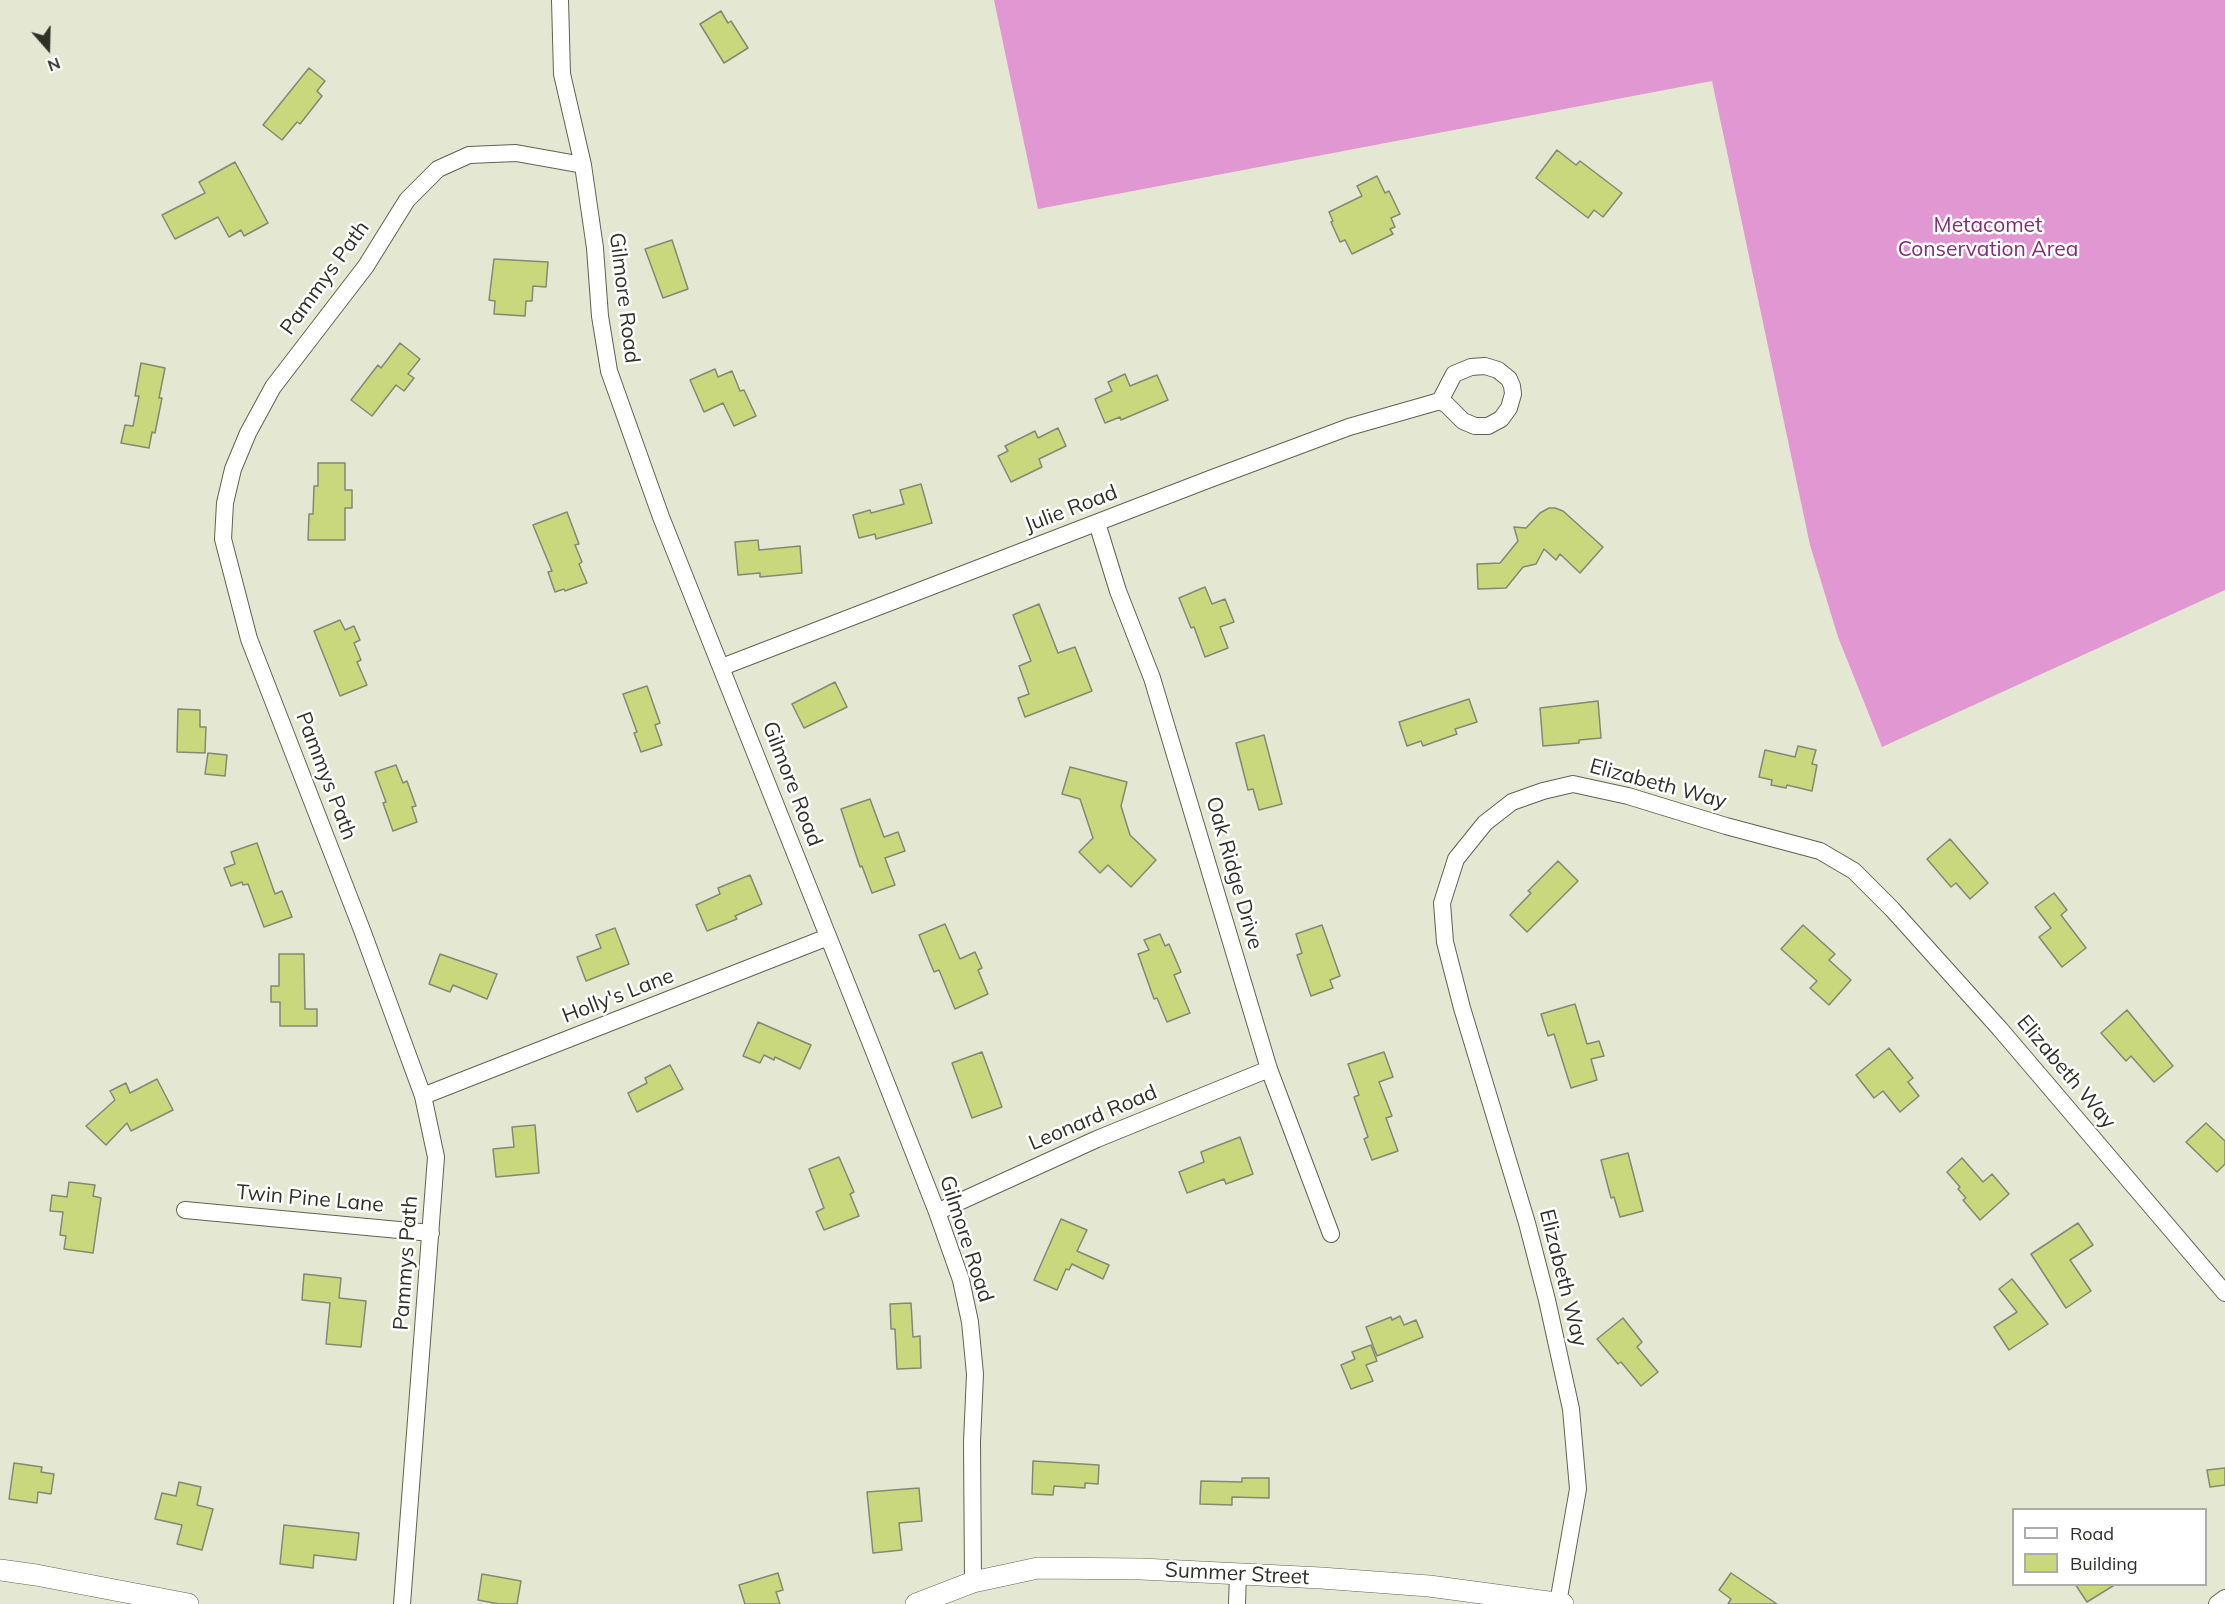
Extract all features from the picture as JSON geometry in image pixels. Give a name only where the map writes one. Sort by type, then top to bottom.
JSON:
[{"type":"street","name":"Gilmore Road","points":[[560,0],[562,74],[583,165],[595,248],[600,316],[609,371],[661,517],[937,1212],[961,1280],[971,1333],[975,1374],[972,1442],[973,1582]]},
{"type":"street","name":"Pammys Path","points":[[402,1604],[436,1157],[423,1096],[362,930],[249,639],[224,539],[225,503],[233,470],[248,433],[273,387],[366,266],[407,200],[438,169],[469,155],[516,153],[583,165]]},
{"type":"street","name":"Julie Road","points":[[722,667],[1349,427],[1440,401]]},
{"type":"street","name":"Oak Ridge Drive","points":[[1096,523],[1118,591],[1152,678],[1269,1069],[1331,1234]]},
{"type":"street","name":"Elizabeth Way","points":[[1560,1603],[1578,1489],[1571,1409],[1536,1256],[1462,1008],[1445,942],[1442,903],[1456,859],[1485,823],[1512,802],[1573,784],[1628,796],[1726,826],[1821,851],[1854,871],[1892,909],[2000,1029],[2225,1293]]},
{"type":"street","name":"Holly's Lane","points":[[423,1096],[828,937]]},
{"type":"street","name":"Leonard Road","points":[[937,1212],[1097,1139],[1269,1069]]},
{"type":"street","name":"Twin Pine Lane","points":[[185,1210],[431,1233]]},
{"type":"street","name":"Summer Street","points":[[916,1604],[973,1582],[1038,1568],[1141,1569],[1429,1586],[1560,1603]]},
{"type":"street","points":[[0,1570],[188,1604]]},
{"type":"street","points":[[1237,1604],[1238,1574]]},
{"type":"street","points":[[2217,1604],[2225,1598]]},
{"type":"green space","name":"Metacomet Conservation Area","points":[[994,0],[2225,0],[2225,590],[1882,747],[1838,637],[1810,545],[1712,81],[1038,209]]},
{"type":"building","points":[[721,11],[728,23],[731,21],[748,48],[724,63],[700,24]]},
{"type":"building","points":[[309,68],[325,81],[317,91],[322,96],[300,124],[297,122],[282,140],[263,125]]},
{"type":"building","points":[[1557,150],[1576,165],[1580,161],[1622,193],[1603,217],[1594,210],[1588,218],[1536,178]]},
{"type":"building","points":[[235,162],[268,223],[244,236],[241,230],[229,237],[218,217],[175,239],[162,215],[205,193],[199,182]]},
{"type":"building","points":[[1377,176],[1385,193],[1389,191],[1400,214],[1391,218],[1395,227],[1390,229],[1393,234],[1352,254],[1345,240],[1340,242],[1329,212],[1362,196],[1357,186]]},
{"type":"building","points":[[672,240],[688,289],[663,298],[645,249]]},
{"type":"building","points":[[494,259],[548,262],[546,287],[533,286],[532,301],[526,301],[525,316],[494,314],[495,301],[489,300]]},
{"type":"building","points":[[400,343],[420,359],[408,374],[414,378],[404,391],[396,385],[372,416],[351,400],[378,365],[381,368]]},
{"type":"building","points":[[141,363],[165,368],[155,433],[152,432],[149,448],[121,443],[125,425],[133,426],[139,396],[135,396]]},
{"type":"building","points":[[715,369],[718,377],[732,371],[740,391],[744,390],[756,416],[734,426],[723,403],[704,412],[690,380]]},
{"type":"building","points":[[1125,374],[1130,386],[1157,375],[1168,400],[1121,420],[1120,417],[1105,423],[1095,399],[1112,391],[1108,382]]},
{"type":"building","points":[[1058,428],[1066,446],[1039,459],[1042,467],[1011,482],[998,456],[1008,451],[1005,446],[1035,431],[1038,438]]},
{"type":"building","points":[[318,463],[345,463],[345,490],[352,490],[352,508],[345,508],[345,540],[308,540],[309,514],[313,514],[314,486],[318,486]]},
{"type":"building","points":[[921,484],[932,523],[876,539],[875,534],[859,538],[853,515],[870,510],[871,513],[904,504],[900,490]]},
{"type":"building","points":[[1549,508],[1563,511],[1603,547],[1580,573],[1560,554],[1556,560],[1544,549],[1536,564],[1523,567],[1506,588],[1478,589],[1477,564],[1500,563],[1518,541],[1514,527],[1526,528],[1540,513]]},
{"type":"building","points":[[567,512],[579,544],[575,545],[582,562],[579,564],[587,583],[555,592],[548,572],[552,571],[533,525]]},
{"type":"building","points":[[758,540],[759,550],[800,546],[802,573],[760,577],[760,573],[738,575],[735,542]]},
{"type":"building","points":[[1205,587],[1212,604],[1225,599],[1234,622],[1220,627],[1228,648],[1205,657],[1194,627],[1191,628],[1179,598]]},
{"type":"building","points":[[1039,604],[1058,653],[1075,647],[1092,691],[1025,717],[1018,698],[1029,694],[1019,666],[1031,661],[1013,615]]},
{"type":"building","points":[[340,620],[345,630],[354,626],[360,640],[354,643],[361,660],[357,662],[367,685],[340,696],[314,631]]},
{"type":"building","points":[[835,682],[847,707],[804,728],[792,704]]},
{"type":"building","points":[[647,686],[660,723],[655,725],[662,745],[641,752],[634,733],[637,732],[623,694]]},
{"type":"building","points":[[1469,699],[1477,722],[1455,729],[1457,734],[1423,746],[1421,741],[1407,746],[1399,722]]},
{"type":"building","points":[[1598,701],[1601,738],[1579,740],[1579,743],[1543,746],[1540,708]]},
{"type":"building","points":[[178,709],[200,710],[200,727],[206,727],[205,753],[177,752]]},
{"type":"building","points":[[1264,735],[1282,804],[1259,810],[1253,789],[1248,790],[1236,743]]},
{"type":"building","points":[[1798,746],[1816,750],[1812,764],[1817,765],[1812,791],[1787,785],[1786,788],[1771,785],[1772,780],[1759,777],[1765,750],[1795,757]]},
{"type":"building","points":[[208,753],[227,755],[225,776],[205,774]]},
{"type":"building","points":[[396,765],[403,783],[407,781],[416,806],[412,807],[417,822],[393,831],[375,772]]},
{"type":"building","points":[[1070,767],[1127,782],[1121,806],[1130,835],[1156,860],[1131,887],[1108,865],[1100,873],[1079,852],[1093,838],[1080,799],[1062,794]]},
{"type":"building","points":[[870,799],[884,837],[898,832],[905,851],[885,858],[895,885],[872,893],[862,866],[860,867],[841,809]]},
{"type":"building","points":[[1950,839],[1988,883],[1970,899],[1956,883],[1951,887],[1927,859]]},
{"type":"building","points":[[257,843],[275,894],[282,891],[292,917],[264,927],[248,884],[243,885],[242,882],[231,886],[224,868],[235,864],[231,852]]},
{"type":"building","points":[[1558,861],[1578,881],[1527,932],[1510,915],[1531,893],[1528,891]]},
{"type":"building","points":[[750,875],[762,904],[735,916],[737,919],[707,931],[696,905],[720,894],[718,888]]},
{"type":"building","points":[[2054,893],[2067,910],[2061,915],[2086,948],[2062,967],[2039,937],[2051,928],[2035,907]]},
{"type":"building","points":[[945,924],[960,959],[975,952],[982,968],[978,970],[988,994],[955,1009],[939,970],[934,972],[919,935]]},
{"type":"building","points":[[1322,925],[1340,976],[1330,980],[1333,988],[1311,996],[1297,955],[1302,953],[1296,934]]},
{"type":"building","points":[[1803,925],[1835,954],[1829,960],[1851,980],[1829,1005],[1810,988],[1817,981],[1781,949]]},
{"type":"building","points":[[615,928],[629,964],[586,981],[577,957],[601,948],[596,935]]},
{"type":"building","points":[[1160,934],[1165,946],[1169,944],[1181,972],[1174,975],[1190,1013],[1167,1022],[1157,998],[1154,999],[1138,954],[1149,950],[1144,940]]},
{"type":"building","points":[[279,954],[304,954],[305,1009],[317,1009],[317,1026],[280,1026],[280,1002],[271,1002],[271,986],[279,986]]},
{"type":"building","points":[[440,954],[497,974],[487,999],[453,985],[450,992],[429,984]]},
{"type":"building","points":[[1575,1004],[1587,1044],[1599,1041],[1604,1056],[1591,1059],[1597,1080],[1571,1088],[1554,1034],[1548,1036],[1541,1014]]},
{"type":"building","points":[[2127,1010],[2173,1066],[2154,1082],[2131,1056],[2126,1061],[2101,1033]]},
{"type":"building","points":[[758,1022],[811,1045],[800,1069],[775,1057],[774,1060],[764,1055],[760,1063],[743,1056]]},
{"type":"building","points":[[1889,1048],[1913,1078],[1908,1082],[1919,1096],[1900,1112],[1883,1091],[1874,1098],[1856,1075]]},
{"type":"building","points":[[982,1052],[1002,1107],[972,1118],[952,1063]]},
{"type":"building","points":[[1384,1052],[1393,1077],[1379,1082],[1392,1116],[1386,1118],[1398,1151],[1372,1160],[1364,1139],[1368,1137],[1354,1097],[1359,1095],[1348,1064]]},
{"type":"building","points":[[670,1065],[683,1089],[637,1112],[628,1093],[647,1083],[645,1078]]},
{"type":"building","points":[[157,1079],[173,1110],[131,1131],[127,1123],[106,1145],[86,1126],[115,1100],[110,1091],[126,1083],[130,1093]]},
{"type":"building","points":[[2206,1123],[2225,1141],[2225,1164],[2217,1172],[2186,1142]]},
{"type":"building","points":[[535,1125],[539,1173],[496,1177],[493,1149],[514,1147],[512,1127]]},
{"type":"building","points":[[1240,1137],[1253,1174],[1226,1184],[1224,1179],[1187,1193],[1179,1172],[1204,1162],[1201,1152]]},
{"type":"building","points":[[1628,1153],[1643,1211],[1620,1217],[1614,1197],[1611,1198],[1601,1160]]},
{"type":"building","points":[[839,1157],[854,1192],[850,1194],[859,1216],[824,1230],[816,1212],[824,1208],[809,1169]]},
{"type":"building","points":[[1962,1158],[1983,1182],[1992,1174],[2009,1194],[1980,1220],[1963,1200],[1966,1198],[1958,1189],[1960,1187],[1947,1172]]},
{"type":"building","points":[[69,1182],[95,1185],[93,1196],[101,1198],[93,1253],[64,1249],[66,1236],[60,1235],[63,1212],[50,1211],[52,1195],[67,1197]]},
{"type":"building","points":[[1061,1219],[1087,1230],[1077,1251],[1109,1265],[1103,1279],[1072,1264],[1069,1270],[1066,1269],[1057,1290],[1034,1280]]},
{"type":"building","points":[[2078,1223],[2093,1245],[2070,1260],[2091,1291],[2066,1308],[2031,1254]]},
{"type":"building","points":[[304,1274],[341,1278],[339,1298],[366,1301],[361,1347],[326,1344],[330,1303],[302,1300]]},
{"type":"building","points":[[2012,1279],[2048,1324],[2009,1350],[1994,1327],[2017,1312],[1999,1289]]},
{"type":"building","points":[[911,1303],[913,1337],[920,1336],[921,1368],[897,1369],[895,1329],[891,1329],[890,1304]]},
{"type":"building","points":[[1400,1316],[1404,1325],[1416,1320],[1423,1337],[1377,1356],[1366,1327],[1391,1317],[1392,1320]]},
{"type":"building","points":[[1623,1318],[1642,1342],[1637,1347],[1658,1372],[1641,1386],[1621,1362],[1618,1364],[1597,1339]]},
{"type":"building","points":[[1371,1345],[1377,1361],[1366,1365],[1373,1381],[1351,1389],[1341,1365],[1355,1359],[1352,1352]]},
{"type":"building","points":[[1033,1461],[1099,1465],[1098,1484],[1085,1483],[1085,1488],[1054,1486],[1053,1495],[1032,1494]]},
{"type":"building","points":[[14,1463],[42,1467],[41,1472],[54,1474],[51,1494],[38,1492],[37,1503],[9,1499]]},
{"type":"building","points":[[2225,1468],[2225,1485],[2210,1487],[2207,1470]]},
{"type":"building","points":[[1242,1478],[1269,1478],[1269,1498],[1232,1497],[1232,1505],[1200,1504],[1201,1481],[1242,1482]]},
{"type":"building","points":[[179,1482],[201,1487],[197,1505],[213,1509],[202,1550],[177,1544],[182,1525],[155,1519],[162,1493],[176,1496]]},
{"type":"building","points":[[919,1488],[922,1521],[899,1523],[902,1550],[873,1553],[867,1492]]},
{"type":"building","points":[[284,1525],[359,1533],[356,1560],[314,1555],[313,1568],[280,1564]]},
{"type":"building","points":[[778,1573],[783,1590],[776,1592],[780,1604],[745,1604],[739,1585]]},
{"type":"building","points":[[1731,1573],[1777,1604],[1728,1604],[1731,1599],[1719,1590]]},
{"type":"building","points":[[482,1574],[521,1581],[517,1604],[499,1604],[478,1600]]},
{"type":"building","points":[[2076,1586],[2113,1586],[2087,1602]]}]
